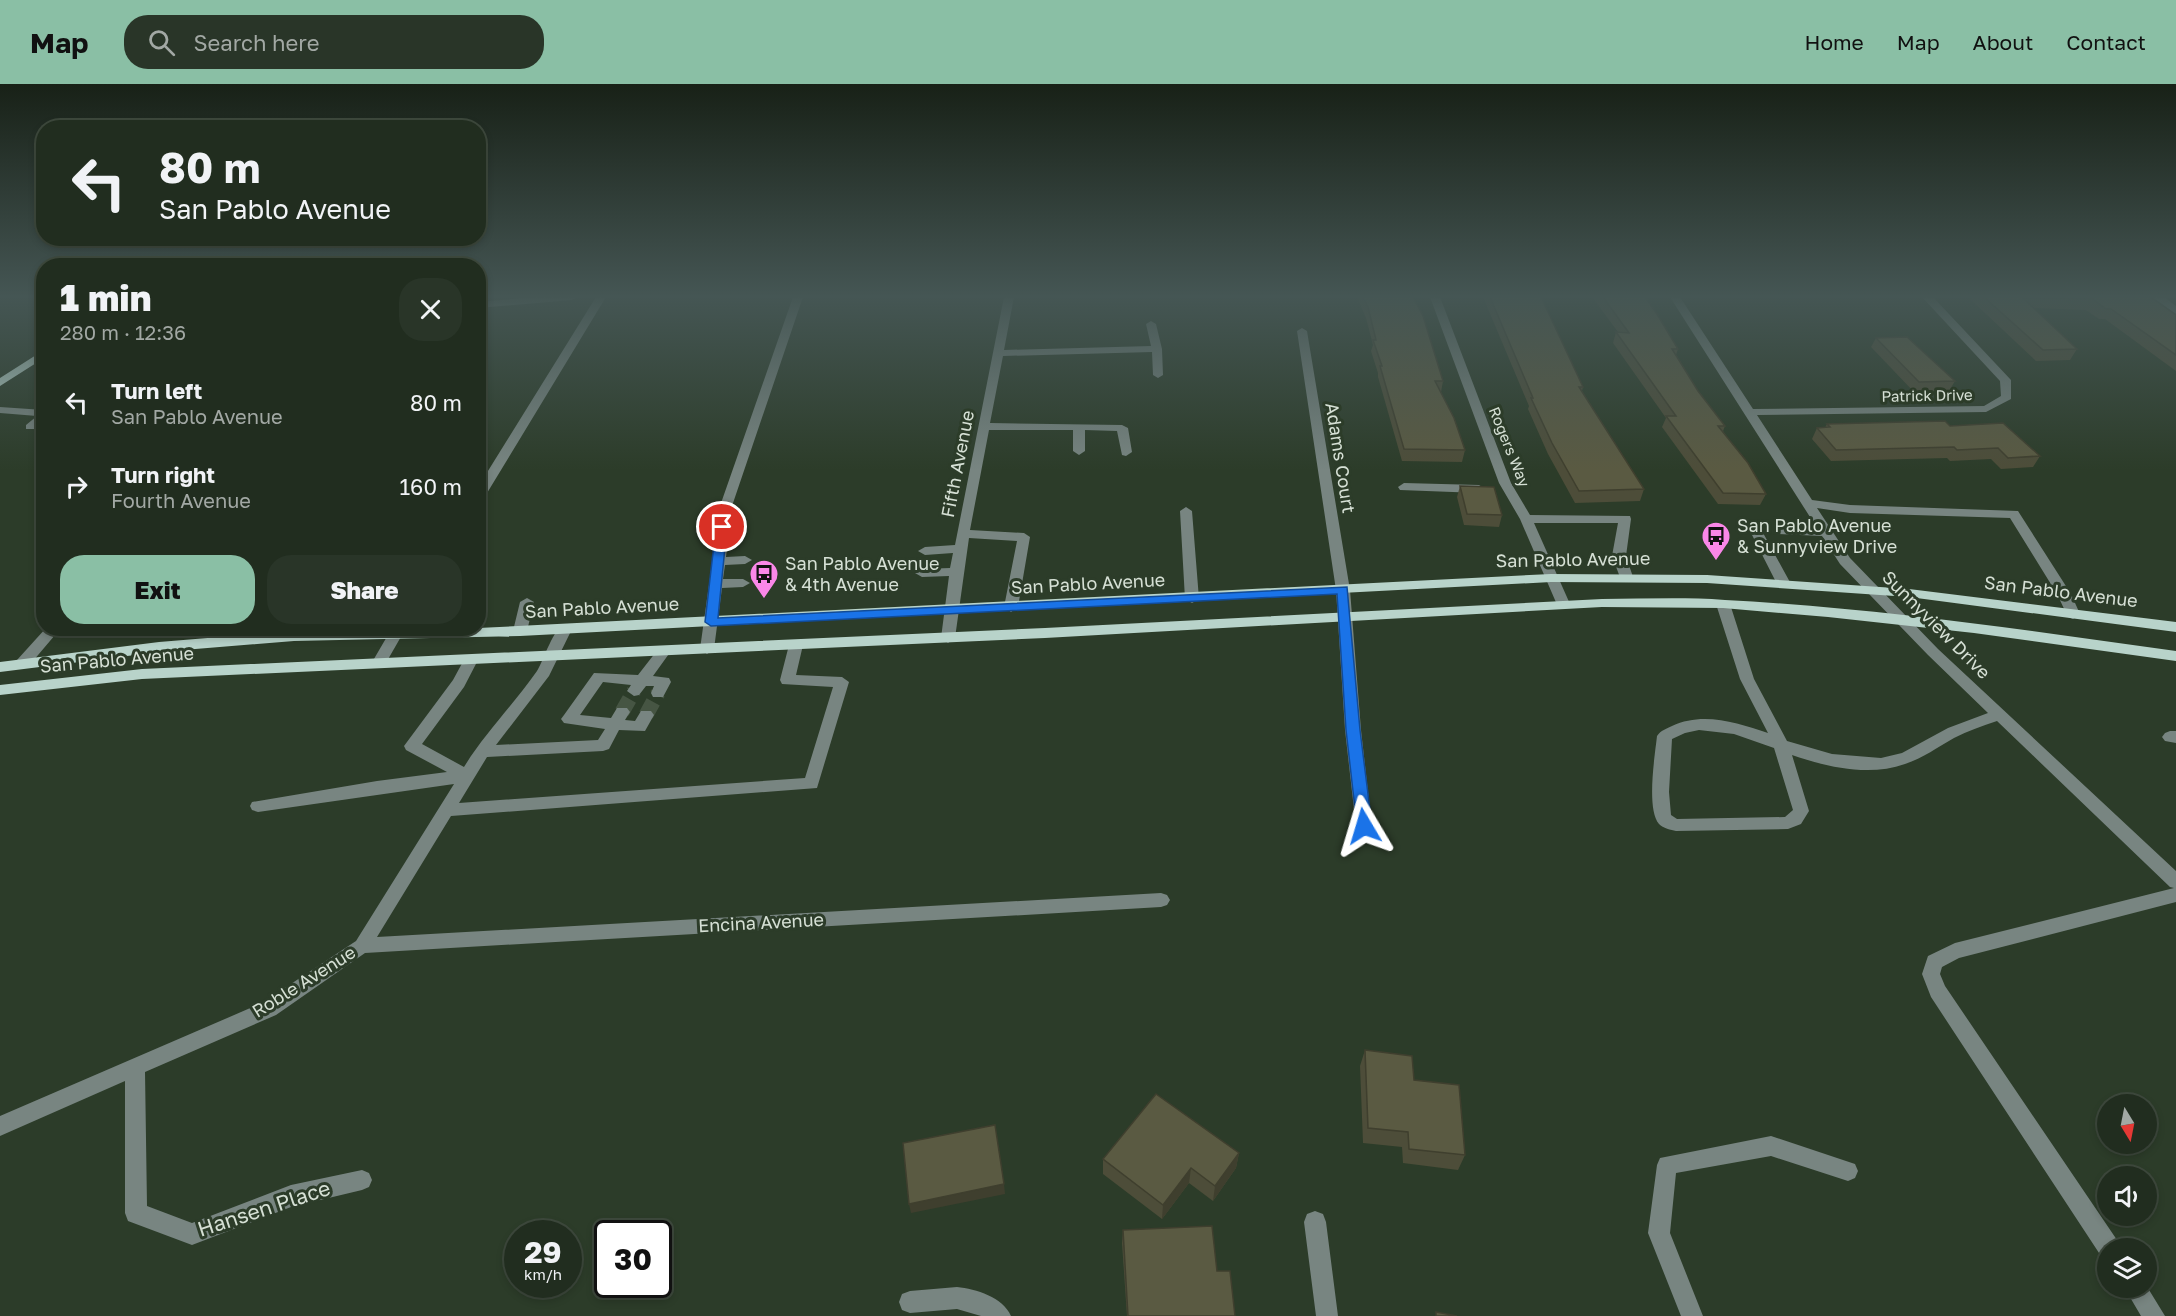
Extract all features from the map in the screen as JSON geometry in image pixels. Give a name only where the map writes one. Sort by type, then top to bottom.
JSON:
[{"type":"main road","points":[[0,383],[36,358]]},
{"type":"main road","name":"San Pablo Avenue","points":[[486,631],[1011,608],[1551,578],[1626,577],[1916,593],[2176,627]]},
{"type":"main road","name":"San Pablo Avenue","points":[[0,690],[142,674],[948,638],[1563,604],[1724,604],[1902,620],[2176,656]]},
{"type":"main road","name":"San Pablo Avenue","points":[[0,667],[159,647],[294,636]]},
{"type":"street","points":[[486,485],[566,354]]},
{"type":"street","points":[[707,649],[717,584],[722,527],[732,485],[778,354]]},
{"type":"street","name":"Fifth Avenue","points":[[948,638],[960,549],[998,354]]},
{"type":"street","points":[[1157,354],[1158,375]]},
{"type":"street","name":"Adams Court","points":[[1306,354],[1343,590],[1353,730],[1364,826]]},
{"type":"street","name":"Rogers Way","points":[[1456,354],[1504,483],[1526,519],[1563,604]]},
{"type":"street","name":"Sunnyview Drive","points":[[1712,354],[1845,561],[1932,652],[2176,882]]},
{"type":"street","name":"Patrick Drive","points":[[1750,412],[1986,409],[2007,397],[2005,380],[1981,354]]},
{"type":"street","points":[[0,410],[36,413]]},
{"type":"street","points":[[30,427],[36,421]]},
{"type":"street","points":[[1079,426],[1079,451]]},
{"type":"street","points":[[984,427],[1122,428],[1126,452]]},
{"type":"street","points":[[1404,487],[1488,490],[1504,483]]},
{"type":"street","points":[[1808,503],[1850,509],[2014,514],[2064,594],[2073,614]]},
{"type":"street","points":[[1186,511],[1192,598]]},
{"type":"street","points":[[1526,519],[1625,519],[1619,556],[1626,577]]},
{"type":"street","points":[[1756,531],[1784,584]]},
{"type":"street","points":[[1782,531],[1826,532]]},
{"type":"street","points":[[963,534],[1024,537],[1011,608]]},
{"type":"street","points":[[925,550],[960,549]]},
{"type":"street","points":[[719,561],[745,560]]},
{"type":"street","points":[[922,573],[956,572]]},
{"type":"street","points":[[717,584],[743,582]]},
{"type":"street","points":[[520,631],[527,602]]},
{"type":"street","points":[[1724,604],[1746,680],[1781,744],[1801,811],[1795,819],[1788,823],[1676,825],[1666,821],[1662,816],[1665,736],[1678,727],[1726,726],[1781,744],[1805,753],[1844,762],[1880,764],[1911,756],[1949,734],[1999,715]]},
{"type":"street","name":"Roble Avenue","points":[[0,1126],[269,1009],[362,946],[482,751],[539,680],[565,629]]},
{"type":"street","points":[[22,664],[47,636]]},
{"type":"street","points":[[378,664],[395,636]]},
{"type":"street","points":[[446,810],[811,784],[842,682],[787,680],[796,645]]},
{"type":"street","points":[[637,685],[664,651]]},
{"type":"street","points":[[466,776],[412,746],[459,683],[471,660]]},
{"type":"street","points":[[646,715],[640,727],[618,718],[569,719],[599,677],[637,685],[664,682],[658,693]]},
{"type":"street","points":[[482,751],[603,745],[618,718]]},
{"type":"street","points":[[258,806],[377,787],[466,776]]},
{"type":"street","points":[[2102,1238],[1938,991],[1931,974],[1934,962],[1955,951],[2176,895]]},
{"type":"street","name":"Encina Avenue","points":[[362,946],[1161,900]]},
{"type":"street","name":"Hansen Place","points":[[135,1067],[136,1213],[192,1234],[291,1196],[362,1180]]},
{"type":"street","points":[[1692,1316],[1659,1233],[1667,1165],[1771,1146],[1848,1172]]},
{"type":"street","points":[[1315,1222],[1327,1316]]},
{"type":"street","points":[[910,1302],[955,1298],[984,1303],[1000,1316]]},
{"type":"street","points":[[2142,1298],[2154,1316]]},
{"type":"building","points":[[1378,354],[1435,354],[1443,381],[1435,381],[1454,418],[1465,450],[1404,449],[1380,366],[1382,366]]},
{"type":"building","points":[[1514,354],[1568,354],[1583,387],[1579,387],[1644,489],[1579,491],[1552,443],[1531,398],[1533,398]]},
{"type":"building","points":[[1632,354],[1675,354],[1698,391],[1725,426],[1718,426],[1748,463],[1766,494],[1723,493],[1666,416],[1676,416]]},
{"type":"building","points":[[1892,354],[1926,354],[1955,381],[1919,382]]},
{"type":"building","points":[[1945,421],[1950,426],[2003,423],[2040,456],[2008,458],[1998,448],[1836,450],[1817,428],[1830,427],[1827,424]]},
{"type":"building","points":[[1460,486],[1494,487],[1502,515],[1467,514]]},
{"type":"building","points":[[1365,1050],[1412,1056],[1414,1080],[1459,1085],[1465,1155],[1409,1149],[1408,1132],[1368,1128]]},
{"type":"building","points":[[1156,1094],[1239,1153],[1215,1186],[1191,1168],[1163,1205],[1103,1159]]},
{"type":"building","points":[[995,1125],[1004,1184],[909,1204],[903,1143]]},
{"type":"building","points":[[1212,1226],[1217,1271],[1230,1271],[1235,1316],[1128,1316],[1123,1230]]},
{"type":"building","points":[[1436,1312],[1457,1316],[1436,1316]]},
{"type":"tunnel","points":[[622,712],[634,691]]},
{"type":"tunnel","points":[[646,715],[658,693]]},
{"type":"place","name":"San Pablo Avenue & Sunnyview Drive","points":[[1716,562]]},
{"type":"place","name":"San Pablo Avenue & 4th Avenue","points":[[764,600]]},
{"type":"route","points":[[722,527],[711,622],[1343,590],[1353,730],[1364,826]]}]
